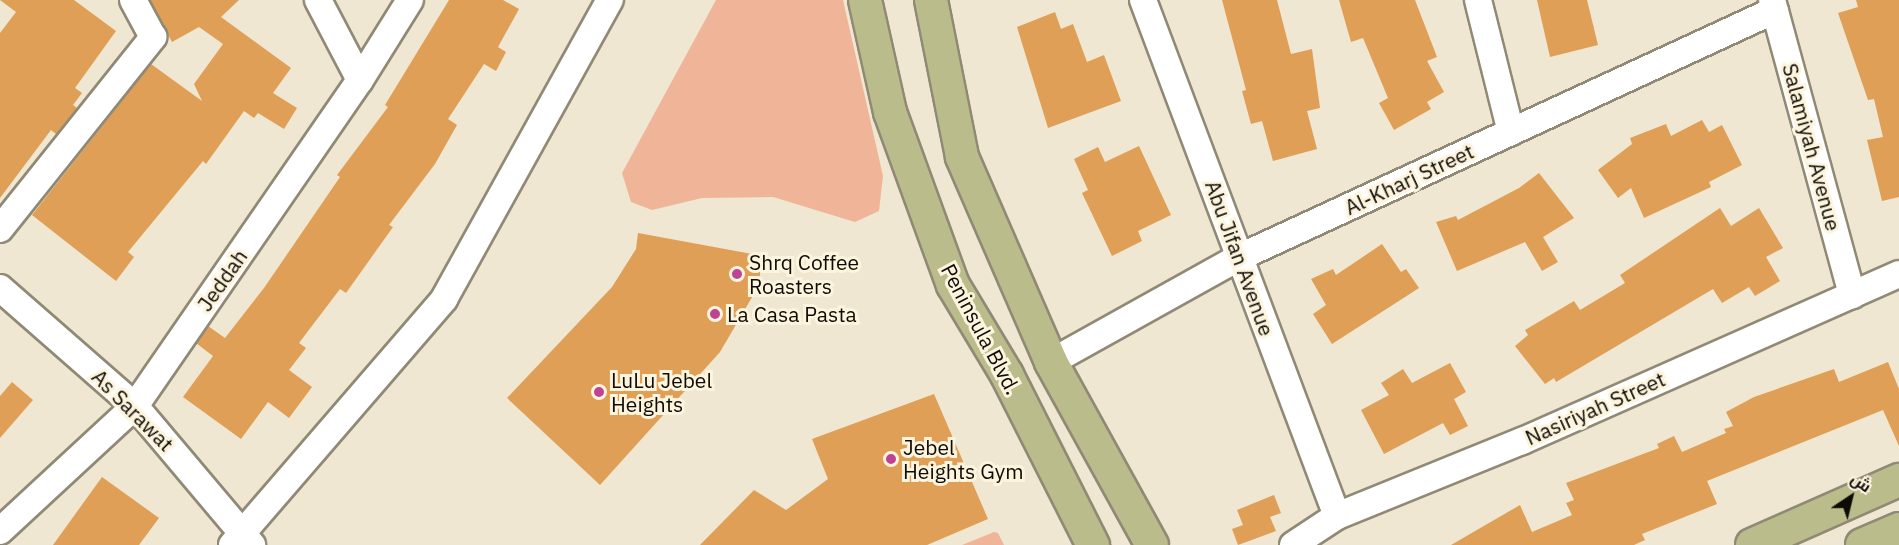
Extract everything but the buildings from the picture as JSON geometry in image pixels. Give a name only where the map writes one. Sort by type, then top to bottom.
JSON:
[{"type":"main road","name":"Peninsula Blvd.","points":[[864,0],[890,112],[953,285],[1007,375],[1093,545]]},
{"type":"main road","points":[[931,0],[962,157],[1051,362],[1152,545]]},
{"type":"main road","points":[[1767,542],[1899,480]]},
{"type":"main road","points":[[1862,545],[1899,529]]},
{"type":"street","points":[[0,229],[153,37],[133,0]]},
{"type":"street","points":[[318,0],[360,80]]},
{"type":"street","name":"Jeddah","points":[[0,531],[135,406],[360,80],[403,0]]},
{"type":"street","points":[[243,541],[444,299],[610,0]]},
{"type":"street","name":"Abu Jifan Avenue","points":[[1143,0],[1337,516]]},
{"type":"street","points":[[1478,0],[1510,132]]},
{"type":"street","name":"Al-Kharj Street","points":[[1051,362],[1240,257],[1510,132],[1774,5]]},
{"type":"street","name":"Salamiyah Avenue","points":[[1774,5],[1852,295]]},
{"type":"street","name":"Nasiriyah Street","points":[[1293,545],[1337,516],[1522,441],[1899,274]]},
{"type":"street","name":"As Sarawat","points":[[0,288],[135,406],[243,541]]},
{"type":"shaded area","points":[[716,0],[843,0],[883,176],[879,211],[855,222],[773,197],[702,198],[652,210],[631,202],[622,173]]},
{"type":"shaded area","points":[[994,532],[998,533],[1004,545],[962,545]]},
{"type":"place","name":"Shrq Coffee Roasters","points":[[737,274]]},
{"type":"place","name":"La Casa Pasta","points":[[715,314]]},
{"type":"place","name":"LuLu Jebel Heights","points":[[599,392]]},
{"type":"place","name":"Jebel Heights Gym","points":[[891,459]]}]
